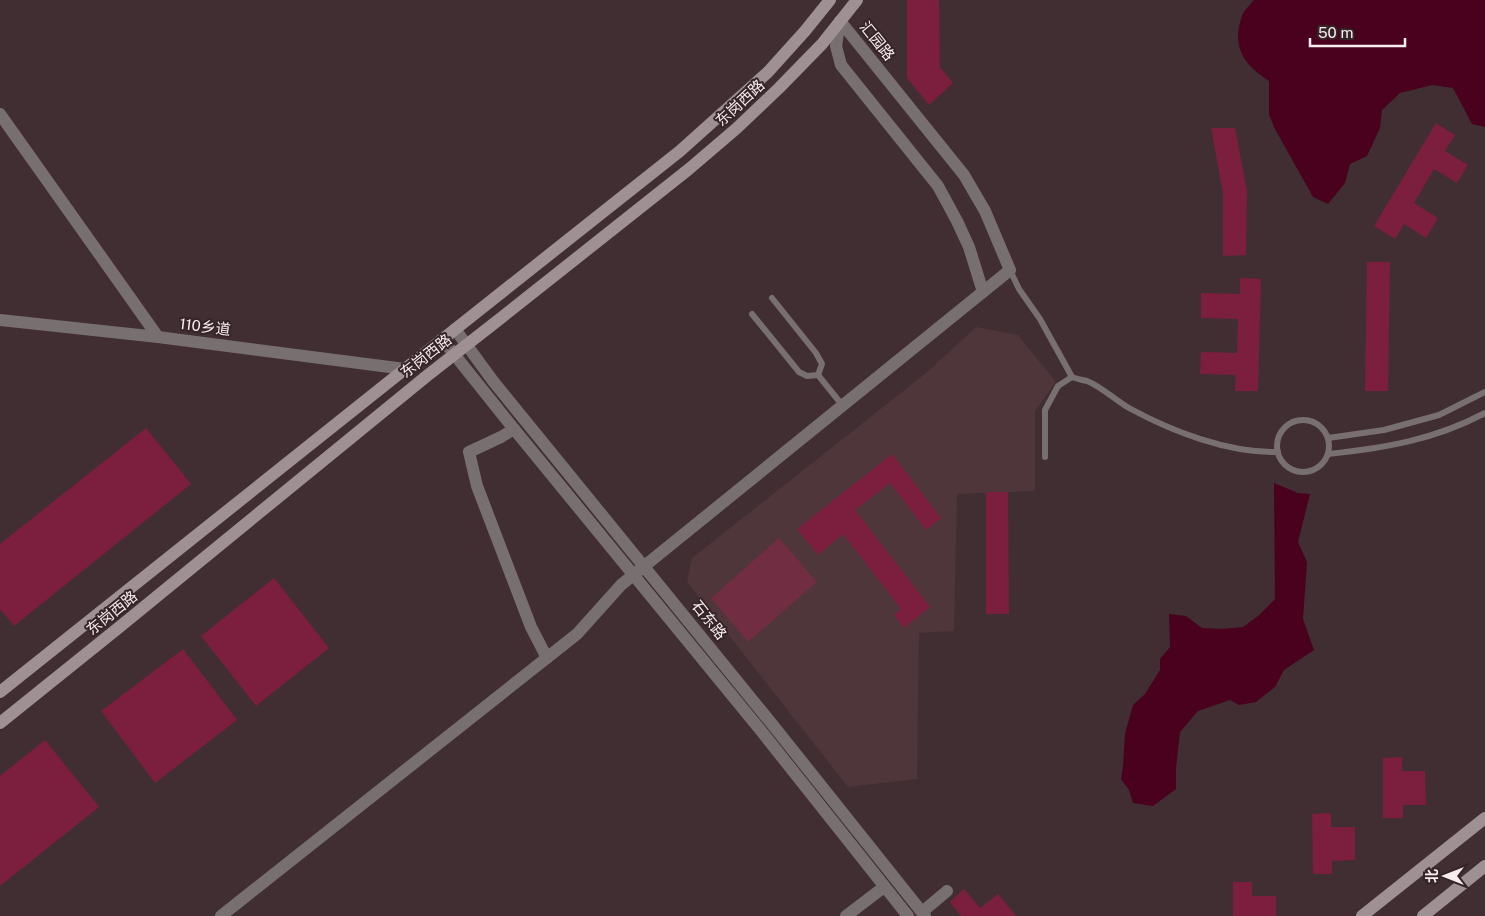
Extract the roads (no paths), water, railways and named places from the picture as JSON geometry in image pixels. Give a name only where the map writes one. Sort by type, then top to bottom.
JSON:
[{"type":"main road","name":"东岗西路","points":[[0,692],[680,151],[768,72],[830,0]]},
{"type":"main road","name":"东岗西路","points":[[0,723],[454,354],[737,128],[822,44],[857,0]]},
{"type":"main road","points":[[1362,916],[1485,818]]},
{"type":"main road","points":[[1423,916],[1485,866]]},
{"type":"street","name":"汇园路","points":[[840,21],[964,175],[985,211],[1010,270]]},
{"type":"street","name":"汇园路","points":[[840,21],[836,46],[841,65],[938,186],[957,220],[969,247],[983,292]]},
{"type":"street","points":[[0,114],[158,337]]},
{"type":"street","points":[[221,916],[577,634],[621,585],[1010,270]]},
{"type":"street","name":"110乡道","points":[[0,320],[158,337],[405,369]]},
{"type":"street","name":"石东路","points":[[455,329],[493,381],[924,914]]},
{"type":"street","name":"石东路","points":[[442,339],[762,732],[908,916]]},
{"type":"street","points":[[514,429],[469,452],[477,486],[531,627],[547,658]]},
{"type":"street","points":[[846,916],[884,887]]},
{"type":"street","points":[[924,914],[947,891]]},
{"type":"lane","points":[[1010,270],[1019,289],[1040,319],[1072,377],[1088,382],[1130,408],[1172,428],[1225,447],[1260,452],[1278,452]]},
{"type":"lane","points":[[772,298],[816,353],[822,364],[818,375]]},
{"type":"lane","points":[[752,314],[799,372],[807,376],[818,375]]},
{"type":"lane","points":[[818,375],[843,406]]},
{"type":"lane","points":[[1045,457],[1045,410],[1058,386],[1072,377]]},
{"type":"lane","points":[[1328,438],[1384,430],[1439,415],[1485,392]]},
{"type":"lane","points":[[1328,454],[1420,439],[1452,430],[1485,413]]},
{"type":"lane","points":[[1301,420],[1318,424],[1328,438],[1328,454],[1318,467],[1311,471],[1302,472],[1287,466],[1278,452],[1280,434],[1292,422],[1301,420]]}]
